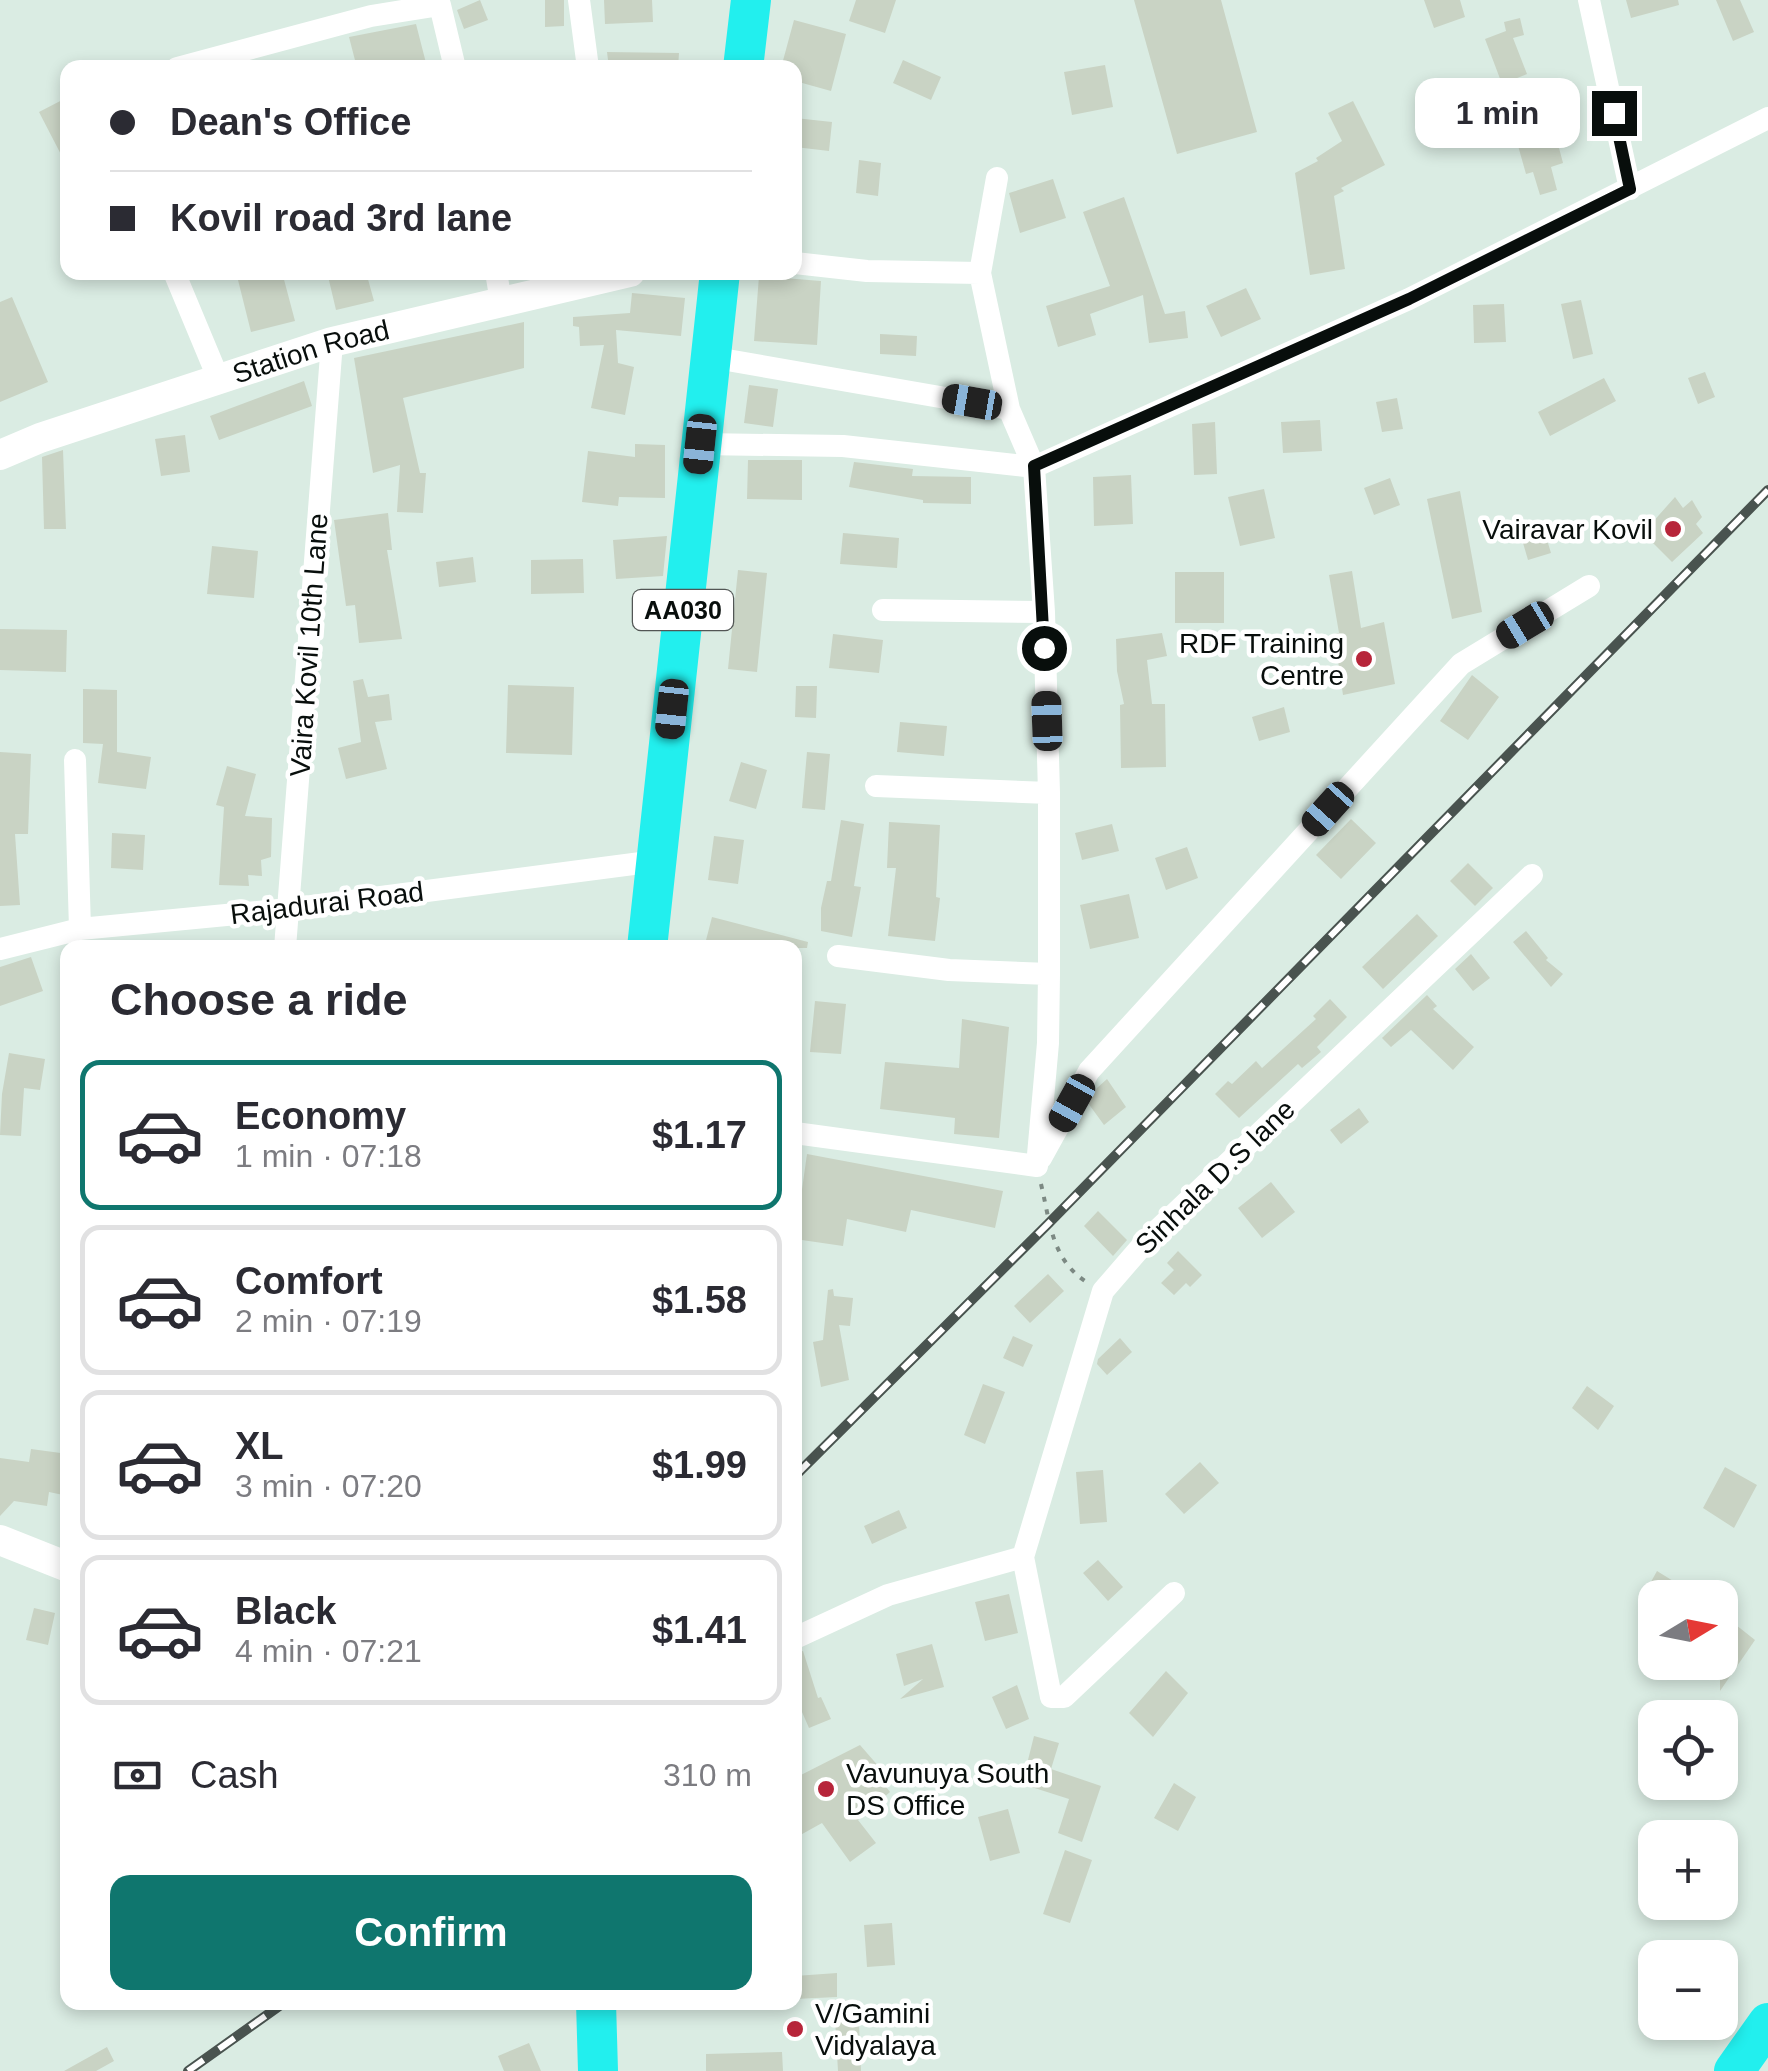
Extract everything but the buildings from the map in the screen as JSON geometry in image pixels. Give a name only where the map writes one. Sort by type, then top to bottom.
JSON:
[{"type":"highway","points":[[744,60],[751,0]]},
{"type":"highway","name":"AA030","points":[[649,940],[719,280]]},
{"type":"highway","points":[[596,2010],[598,2071]]},
{"type":"highway","points":[[1734,2071],[1768,2023]]},
{"type":"main road","name":"Station Road","points":[[0,455],[40,438],[498,287],[563,280]]},
{"type":"main road","points":[[0,1540],[60,1565]]},
{"type":"street","points":[[579,0],[587,60]]},
{"type":"street","points":[[1589,0],[1630,189]]},
{"type":"street","points":[[207,60],[439,2],[452,60]]},
{"type":"street","points":[[700,444],[843,446],[1034,466],[1409,299],[1768,118]]},
{"type":"street","points":[[997,178],[980,273],[1009,409],[1034,466],[1044,612],[1049,793],[1048,1043],[1037,1166]]},
{"type":"street","points":[[802,265],[867,271],[980,273]]},
{"type":"street","points":[[177,280],[218,380]]},
{"type":"street","name":"Vaira Kovil 10th Lane","points":[[286,940],[332,342]]},
{"type":"street","points":[[710,357],[1009,409]]},
{"type":"street","points":[[1037,1166],[1089,1071],[1461,664],[1590,586]]},
{"type":"street","points":[[883,610],[1044,612]]},
{"type":"street","points":[[76,760],[80,930]]},
{"type":"street","points":[[876,786],[1049,793]]},
{"type":"street","name":"Rajadurai Road","points":[[0,950],[80,930],[289,909],[656,861]]},
{"type":"street","name":"Sinhala D.S lane","points":[[1174,1592],[1064,1697],[1051,1697],[1023,1557],[1103,1290],[1148,1239],[1532,875]]},
{"type":"street","points":[[838,956],[948,970],[1048,974]]},
{"type":"street","points":[[802,1135],[1037,1166]]},
{"type":"street","points":[[802,1635],[888,1595],[1023,1557]]},
{"type":"path","points":[[1037,1166],[1058,1253],[1080,1278],[1103,1290]]},
{"type":"railway","points":[[802,1469],[1048,1224],[1768,490]]},
{"type":"railway","points":[[188,2071],[274,2010]]},
{"type":"place","name":"Vairavar Kovil","points":[[1673,529]]},
{"type":"place","name":"RDF Training Centre","points":[[1364,659]]},
{"type":"place","name":"Vavunuya South DS Office","points":[[826,1789]]},
{"type":"place","name":"V/Gamini Vidyalaya","points":[[795,2029]]},
{"type":"route","points":[[1044,648],[1034,466],[1409,299],[1630,189],[1614,113]]}]
